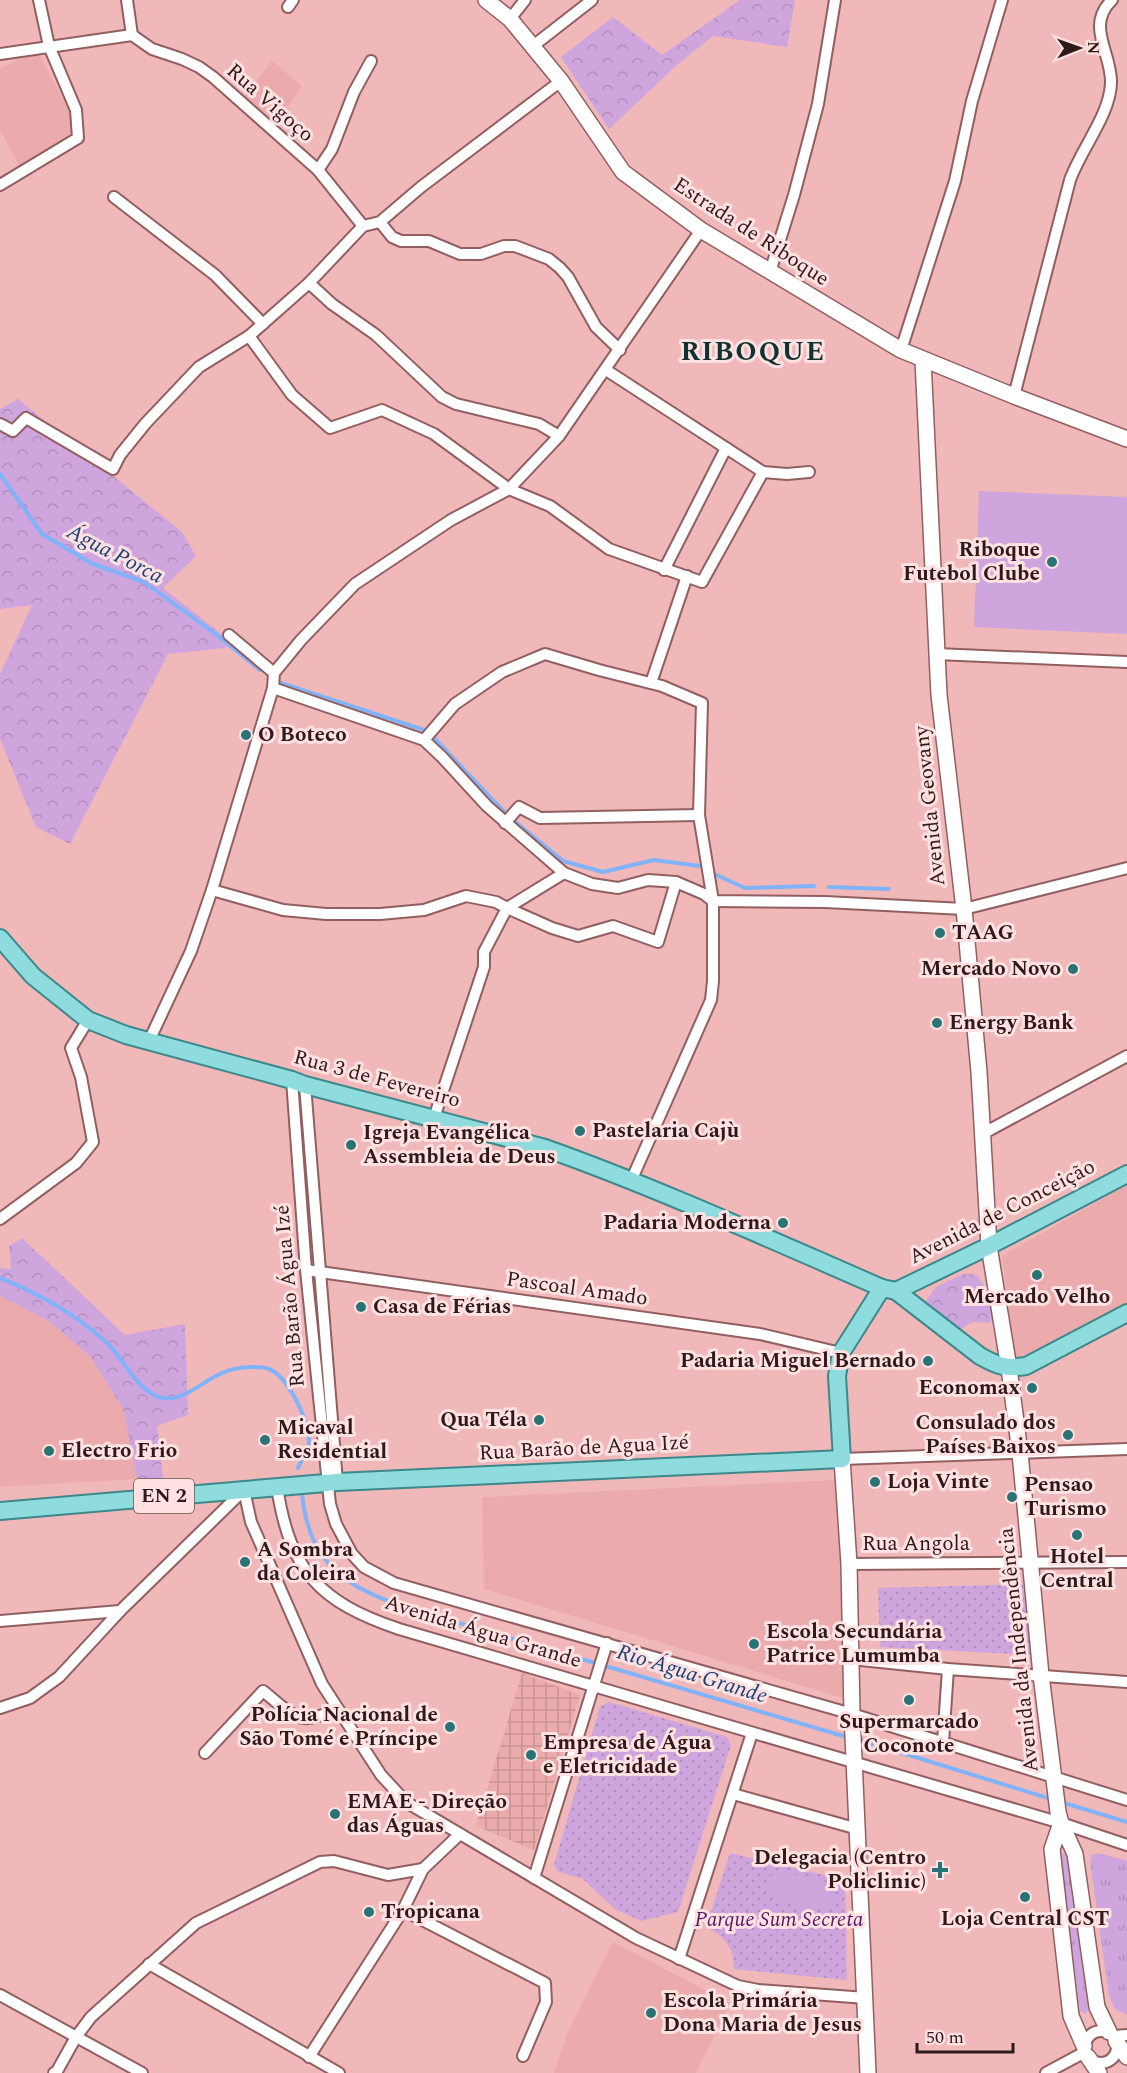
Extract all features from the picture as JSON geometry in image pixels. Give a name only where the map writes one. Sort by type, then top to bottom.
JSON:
[{"type":"main road","name":"Rua 3 de Fevereiro","points":[[0,939],[33,976],[88,1020],[126,1035],[545,1148],[632,1181],[889,1289],[980,1356],[994,1364],[1009,1368]]},
{"type":"main road","name":"Avenida de Conceição","points":[[889,1289],[989,1246],[1127,1174]]},
{"type":"main road","points":[[842,1459],[837,1376],[842,1353],[889,1289]]},
{"type":"main road","points":[[1009,1368],[1026,1366],[1126,1316]]},
{"type":"main road","name":"Rua Barão de Agua Izé","points":[[333,1482],[842,1459]]},
{"type":"main road","name":"EN 2","points":[[0,1511],[333,1482]]},
{"type":"street","points":[[0,185],[78,138],[76,110],[49,46],[39,0]]},
{"type":"street","points":[[0,54],[132,34],[127,0]]},
{"type":"street","name":"Estrada de Riboque","points":[[486,0],[510,19],[561,81],[623,172],[701,230],[901,350],[1127,439]]},
{"type":"street","points":[[510,19],[525,0]]},
{"type":"street","points":[[533,46],[592,0]]},
{"type":"street","points":[[770,272],[794,195],[818,104],[835,0]]},
{"type":"street","points":[[901,350],[955,181],[972,101],[1002,0]]},
{"type":"street","points":[[1014,396],[1070,180],[1077,161],[1107,106],[1111,84],[1110,68],[1101,41],[1100,26],[1101,14],[1112,0]]},
{"type":"street","name":"Rua Vigoço","points":[[132,34],[152,49],[199,67],[318,170],[363,226]]},
{"type":"street","points":[[318,170],[332,149],[354,92],[371,61]]},
{"type":"street","points":[[0,424],[13,431],[26,418],[112,469],[120,455],[145,424],[199,367],[249,336],[263,324],[309,283],[363,226],[380,222],[422,187],[561,81]]},
{"type":"street","points":[[114,196],[215,275],[263,324]]},
{"type":"street","points":[[380,222],[392,237],[401,241],[429,240],[460,254],[481,254],[504,246],[515,246],[549,260],[568,276],[596,327],[620,350]]},
{"type":"street","points":[[149,1041],[191,951],[212,890],[273,688],[274,673],[301,640],[356,584],[451,520],[508,489],[560,436],[701,230]]},
{"type":"street","points":[[309,283],[332,304],[376,335],[442,397],[456,404],[539,424],[560,436]]},
{"type":"street","points":[[249,336],[292,395],[330,428],[382,410],[434,434],[508,489],[550,506],[609,549],[702,582],[763,472]]},
{"type":"street","name":"Avenida Geovany","points":[[923,360],[936,654],[958,873],[964,909],[984,1133],[989,1246]]},
{"type":"street","points":[[606,370],[763,472],[787,474],[809,472]]},
{"type":"street","points":[[664,570],[726,448]]},
{"type":"street","points":[[651,683],[687,576]]},
{"type":"street","points":[[230,635],[274,673]]},
{"type":"street","points":[[424,740],[455,704],[502,672],[545,654],[662,686],[702,703],[699,815],[713,901],[711,1000],[632,1181]]},
{"type":"street","points":[[936,654],[1127,662]]},
{"type":"street","points":[[273,688],[424,740],[505,823],[564,873],[592,884],[618,888],[648,880],[676,882],[704,894],[713,901],[825,902],[964,909],[1127,868]]},
{"type":"street","points":[[505,823],[519,807],[540,818],[699,815]]},
{"type":"street","points":[[434,1118],[484,967],[483,952],[507,908],[564,873]]},
{"type":"street","points":[[212,890],[283,910],[326,914],[380,914],[424,910],[466,896],[496,902],[552,928],[578,936],[613,926],[658,942],[676,882]]},
{"type":"street","points":[[0,1219],[76,1163],[93,1142],[81,1077],[71,1048],[88,1020]]},
{"type":"street","points":[[984,1133],[1127,1056]]},
{"type":"street","name":"Rua Barão Água Izé","points":[[298,1083],[306,1270],[333,1482]]},
{"type":"street","name":"Rua Barão Água Izé","points":[[298,1083],[321,1273],[333,1482],[330,1504],[344,1542]]},
{"type":"street","name":"Avenida da Independência","points":[[989,1246],[1020,1453],[1041,1675],[1059,1817],[1053,1849],[1071,2016],[1086,2052],[1099,2073]]},
{"type":"street","name":"Pascoal Amado","points":[[306,1270],[760,1334],[842,1353]]},
{"type":"street","points":[[868,2073],[853,1721],[849,1564],[842,1459],[1127,1449]]},
{"type":"street","name":"Avenida Água Grande","points":[[278,1487],[285,1529],[301,1562],[319,1585],[347,1608],[362,1616],[399,1629],[855,1763],[1059,1817],[1127,1845]]},
{"type":"street","points":[[0,1707],[30,1698],[59,1677],[120,1611],[244,1490]]},
{"type":"street","points":[[244,1490],[251,1522],[322,1684],[381,1775],[399,1796],[424,1814],[636,1938],[738,1986],[866,1998]]},
{"type":"street","name":"Avenida Água Grande","points":[[344,1542],[364,1567],[394,1583],[853,1721],[943,1742],[1054,1782],[1127,1800]]},
{"type":"street","name":"Rua Angola","points":[[849,1564],[1127,1562]]},
{"type":"street","points":[[0,1621],[120,1611]]},
{"type":"street","points":[[534,1878],[605,1648]]},
{"type":"street","points":[[851,1659],[948,1669],[1127,1682]]},
{"type":"street","points":[[943,1742],[948,1669]]},
{"type":"street","points":[[205,1753],[264,1691],[293,1715],[303,1719],[314,1719],[337,1708]]},
{"type":"street","points":[[679,1959],[752,1733]]},
{"type":"street","points":[[733,1794],[858,1829]]},
{"type":"street","points":[[1059,1817],[1075,1854],[1096,2007],[1127,2057]]},
{"type":"street","points":[[309,2057],[403,1910],[423,1869],[460,1834]]},
{"type":"street","points":[[54,2073],[76,2037],[92,2017],[196,1923],[320,1862],[334,1861],[388,1875],[423,1869]]},
{"type":"street","points":[[403,1910],[545,1983],[546,2002],[523,2056]]},
{"type":"street","points":[[149,1964],[339,2073]]},
{"type":"street","points":[[0,1995],[142,2073]]},
{"type":"street","points":[[1098,2030],[1116,2036],[1116,2053],[1109,2061],[1098,2063],[1086,2052],[1085,2041],[1093,2032],[1098,2030]]},
{"type":"street","points":[[1046,2073],[1086,2052]]},
{"type":"shaded area","points":[[36,49],[83,135],[21,169],[0,130],[0,69]]},
{"type":"shaded area","points":[[272,61],[302,86],[277,122],[245,96]]},
{"type":"shaded area","points":[[1127,1185],[1127,1308],[1015,1359],[1002,1256]]},
{"type":"shaded area","points":[[0,1296],[47,1320],[89,1355],[123,1409],[137,1479],[0,1487]]},
{"type":"shaded area","name":"Escola Secundária Patrice Lumumba","points":[[837,1480],[846,1699],[484,1589],[482,1497]]},
{"type":"shaded area","points":[[522,1673],[580,1695],[534,1850],[476,1826]]},
{"type":"shaded area","name":"Escola Primária Dona Maria de Jesus","points":[[613,1942],[730,2003],[696,2073],[554,2073],[569,2029]]},
{"type":"green space","points":[[740,0],[795,0],[787,47],[713,36],[678,64],[609,129],[561,57],[613,17],[662,55]]},
{"type":"green space","points":[[18,399],[181,531],[196,556],[163,588],[233,643],[225,648],[168,654],[70,844],[36,827],[0,739],[0,674],[32,605],[0,609],[0,409]]},
{"type":"green space","name":"Riboque Futebol Clube","points":[[979,491],[1127,497],[1127,634],[974,627]]},
{"type":"green space","points":[[22,1238],[125,1335],[185,1324],[188,1415],[157,1426],[163,1479],[137,1479],[123,1409],[89,1355],[47,1320],[0,1296],[0,1268],[11,1269],[9,1246]]},
{"type":"green space","points":[[963,1274],[976,1274],[991,1299],[994,1318],[989,1323],[972,1322],[957,1332],[931,1311],[926,1301],[936,1287]]},
{"type":"green space","points":[[1023,1584],[1031,1655],[880,1647],[878,1588]]},
{"type":"green space","points":[[609,1702],[727,1737],[731,1745],[678,1912],[641,1921],[615,1909],[583,1879],[557,1871],[554,1865],[600,1706]]},
{"type":"green space","name":"Parque Sum Secreta","points":[[730,1853],[845,1880],[847,1980],[734,1969],[734,1961],[727,1943],[706,1927]]},
{"type":"green space","points":[[1063,1853],[1068,1856],[1088,2010],[1086,2014],[1080,2011],[1061,1857]]},
{"type":"green space","points":[[1098,1853],[1127,1861],[1127,2015],[1115,2009],[1109,1996],[1090,1861],[1092,1855]]},
{"type":"green space","points":[[782,1872],[827,1882],[832,1893],[830,1905],[822,1909],[810,1908],[785,1902],[766,1894],[766,1883],[772,1874]]},
{"type":"waterway","name":"Água Porca","points":[[0,474],[42,534],[93,564],[144,582],[213,632],[260,670]]},
{"type":"waterway","points":[[281,683],[424,730]]},
{"type":"waterway","points":[[435,739],[508,816]]},
{"type":"waterway","points":[[513,820],[563,861],[603,872],[654,860],[700,866]]},
{"type":"waterway","points":[[712,873],[745,888],[814,886]]},
{"type":"waterway","points":[[829,887],[889,889]]},
{"type":"waterway","points":[[0,1278],[42,1297],[69,1313],[105,1341],[140,1384],[162,1398],[185,1394],[226,1371],[246,1367],[263,1367],[276,1373],[291,1390],[309,1435],[306,1453],[298,1468]]},
{"type":"waterway","name":"Rio Água Grande","points":[[302,1494],[307,1521],[315,1543],[327,1561],[341,1576],[378,1597],[425,1613],[850,1738]]},
{"type":"waterway","name":"Rio Água Grande","points":[[857,1739],[1054,1800]]},
{"type":"waterway","name":"Rio Água Grande","points":[[1061,1802],[1127,1822]]},
{"type":"place","name":"Riboque Futebol Clube","points":[[1052,562]]},
{"type":"place","name":"O Boteco","points":[[246,735]]},
{"type":"place","name":"TAAG","points":[[940,933]]},
{"type":"place","name":"Mercado Novo","points":[[1073,969]]},
{"type":"place","name":"Energy Bank","points":[[937,1023]]},
{"type":"place","name":"Pastelaria Cajù","points":[[580,1131]]},
{"type":"place","name":"Igreja Evangélica Assembleia de Deus","points":[[351,1145]]},
{"type":"place","name":"Padaria Moderna","points":[[783,1223]]},
{"type":"place","name":"Mercado Velho","points":[[1037,1275]]},
{"type":"place","name":"Casa de Férias","points":[[361,1307]]},
{"type":"place","name":"Padaria Miguel Bernado","points":[[928,1361]]},
{"type":"place","name":"Economax","points":[[1032,1388]]},
{"type":"place","name":"Qua Téla","points":[[539,1420]]},
{"type":"place","name":"Consulado dos Países Baixos","points":[[1068,1435]]},
{"type":"place","name":"Micaval Residential","points":[[265,1440]]},
{"type":"place","name":"Electro Frio","points":[[49,1451]]},
{"type":"place","name":"Loja Vinte","points":[[875,1482]]},
{"type":"place","name":"Pensao Turismo","points":[[1012,1497]]},
{"type":"place","name":"Hotel Central","points":[[1077,1535]]},
{"type":"place","name":"A Sombra da Coleira","points":[[245,1562]]},
{"type":"place","name":"Escola Secundária Patrice Lumumba","points":[[754,1644]]},
{"type":"place","name":"Supermarcado Coconote","points":[[909,1700]]},
{"type":"place","name":"Polícia Nacional de São Tomé e Príncipe","points":[[450,1727]]},
{"type":"place","name":"Empresa de Água e Eletricidade","points":[[531,1755]]},
{"type":"place","name":"EMAE - Direção das Águas","points":[[335,1814]]},
{"type":"place","name":"Delegacia (Centro Policlinic)","points":[[940,1870]]},
{"type":"place","name":"Loja Central CST","points":[[1025,1897]]},
{"type":"place","name":"Tropicana","points":[[369,1912]]},
{"type":"place","name":"Escola Primária Dona Maria de Jesus","points":[[651,2013]]},
{"type":"district","name":"RIBOQUE","points":[[753,352]]}]
